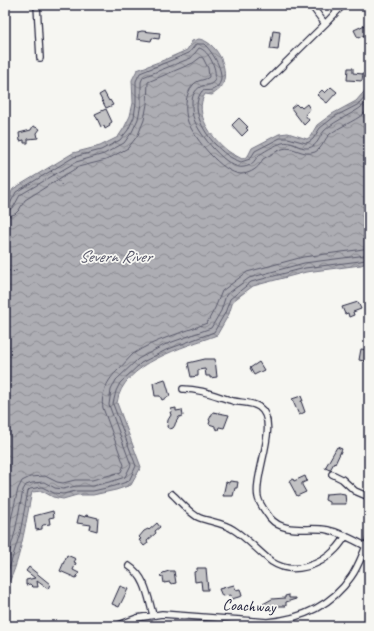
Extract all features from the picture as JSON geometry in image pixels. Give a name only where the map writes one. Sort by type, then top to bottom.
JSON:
[{"type":"street","points":[[37,5],[40,58]]},
{"type":"street","points":[[311,5],[325,24]]},
{"type":"street","points":[[264,84],[343,5]]},
{"type":"street","points":[[183,389],[193,389],[261,408],[268,422],[267,438],[257,485],[258,498],[262,507],[271,519],[280,526],[292,529],[327,530],[346,536],[367,547]]},
{"type":"street","points":[[332,474],[342,479],[355,491],[369,497]]},
{"type":"street","points":[[172,494],[198,517],[222,524],[234,530],[273,562],[283,567],[306,567],[316,563],[336,549],[346,536]]},
{"type":"street","name":"Coachway","points":[[116,626],[137,618],[153,615],[173,614],[267,624],[310,613],[327,602],[341,590],[352,575],[367,547],[369,540]]},
{"type":"street","points":[[129,566],[134,569],[145,585],[153,615]]},
{"type":"path","points":[[48,168],[63,187]]},
{"type":"path","points":[[5,270],[16,272],[16,268]]},
{"type":"water","name":"Severn River","points":[[199,39],[205,41],[216,50],[223,63],[224,70],[223,84],[219,90],[212,95],[205,94],[201,110],[203,117],[211,133],[222,146],[242,159],[248,156],[252,148],[279,134],[288,133],[307,139],[310,137],[317,125],[332,114],[356,101],[369,86],[369,262],[361,265],[306,272],[253,286],[233,301],[229,314],[217,335],[157,358],[142,367],[130,377],[121,389],[117,403],[141,467],[131,485],[93,495],[77,495],[63,499],[53,497],[42,491],[32,492],[19,556],[5,589],[5,227],[7,223],[5,216],[5,205],[13,189],[73,153],[100,146],[118,137],[130,116],[133,103],[132,80],[137,70],[187,50],[192,41]]},
{"type":"building","points":[[369,23],[369,33],[358,38],[354,30]]},
{"type":"building","points":[[273,31],[280,32],[278,50],[270,49]]},
{"type":"building","points":[[138,32],[160,33],[159,39],[152,38],[151,41],[137,39]]},
{"type":"building","points":[[348,68],[353,68],[353,73],[363,74],[362,81],[347,80]]},
{"type":"building","points":[[331,87],[337,92],[327,103],[317,95],[322,90],[325,93]]},
{"type":"building","points":[[104,92],[113,105],[106,108],[99,95]]},
{"type":"building","points":[[296,104],[302,108],[307,104],[310,109],[305,115],[309,120],[304,125],[291,108]]},
{"type":"building","points":[[106,109],[112,122],[109,124],[110,126],[105,129],[104,126],[101,127],[95,114]]},
{"type":"building","points":[[239,118],[248,127],[246,128],[248,130],[242,136],[232,125]]},
{"type":"building","points":[[33,126],[40,129],[37,133],[38,138],[28,139],[28,143],[24,143],[24,140],[20,141],[19,133],[31,130]]},
{"type":"building","points":[[358,302],[361,309],[353,312],[354,315],[349,317],[348,313],[345,314],[342,307]]},
{"type":"building","points":[[361,349],[369,350],[369,362],[359,360]]},
{"type":"building","points":[[205,359],[215,359],[217,377],[210,378],[210,376],[206,376],[205,369],[198,370],[198,376],[191,377],[188,363]]},
{"type":"building","points":[[259,362],[264,370],[254,375],[250,368]]},
{"type":"building","points":[[165,379],[170,396],[162,400],[160,396],[155,396],[153,383]]},
{"type":"building","points":[[301,396],[303,401],[301,401],[305,412],[299,415],[292,399]]},
{"type":"building","points":[[176,408],[176,411],[182,410],[183,416],[179,417],[173,428],[170,429],[167,427],[168,420],[171,415],[170,412],[172,412],[171,409]]},
{"type":"building","points":[[213,412],[229,415],[224,428],[219,427],[218,430],[215,426],[209,424],[209,420]]},
{"type":"building","points":[[337,447],[342,449],[335,464],[334,463],[330,470],[325,468]]},
{"type":"building","points":[[305,476],[307,481],[302,483],[302,485],[306,492],[297,496],[289,481],[293,479],[294,481]]},
{"type":"building","points":[[230,481],[238,482],[237,488],[235,488],[233,496],[223,496],[226,482],[229,483]]},
{"type":"building","points":[[326,494],[345,494],[346,504],[329,504],[329,502],[325,500]]},
{"type":"building","points":[[53,511],[54,517],[49,518],[50,524],[43,525],[42,529],[36,530],[34,516]]},
{"type":"building","points":[[79,515],[98,518],[97,531],[90,529],[91,525],[77,523]]},
{"type":"building","points":[[157,523],[160,527],[155,531],[156,533],[144,546],[139,540],[141,539],[139,537],[144,531],[149,530]]},
{"type":"building","points":[[67,555],[76,559],[73,570],[79,573],[76,578],[60,571]]},
{"type":"building","points":[[29,567],[50,584],[48,589],[37,581],[38,587],[33,587],[30,584],[26,585],[26,580],[35,578],[26,571]]},
{"type":"building","points":[[197,568],[206,568],[208,590],[202,590],[201,581],[195,582],[194,572],[197,571]]},
{"type":"building","points":[[169,571],[174,571],[176,583],[164,583],[163,577],[160,576]]},
{"type":"building","points":[[234,585],[236,590],[240,589],[242,596],[232,599],[231,595],[222,596],[219,589]]},
{"type":"building","points":[[120,586],[128,589],[119,607],[112,604]]},
{"type":"building","points":[[289,595],[289,598],[296,599],[286,602],[286,606],[274,606],[267,610],[263,604],[272,599],[285,598],[285,596]]}]
